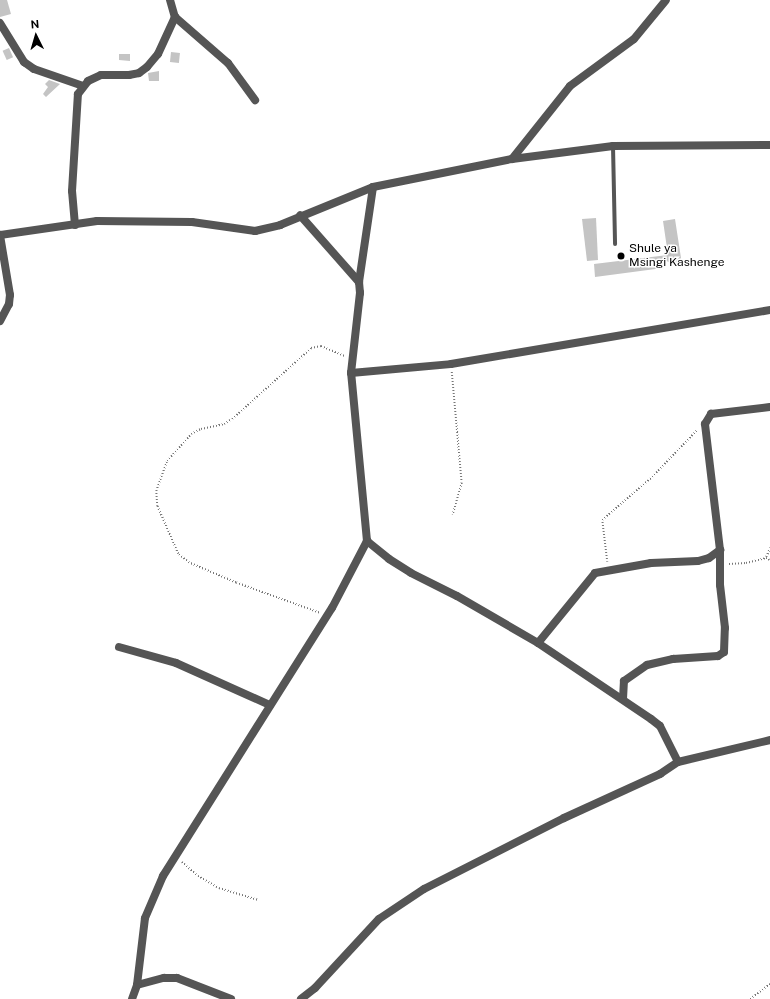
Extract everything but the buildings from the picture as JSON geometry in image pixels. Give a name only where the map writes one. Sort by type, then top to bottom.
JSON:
[{"type":"street","points":[[170,0],[175,18],[228,63],[255,100]]},
{"type":"street","points":[[512,159],[570,86],[634,39],[666,0]]},
{"type":"street","points":[[75,225],[72,191],[78,94],[83,86],[101,75],[139,73],[158,54],[175,18]]},
{"type":"street","points":[[0,23],[24,62],[34,69],[83,86]]},
{"type":"street","points":[[0,321],[9,304],[10,295],[0,235],[97,221],[161,221],[255,231],[280,225],[374,187],[512,159],[613,146],[770,145]]},
{"type":"street","points":[[132,999],[137,985],[145,918],[175,854],[231,770],[270,704],[328,615],[367,541],[351,373],[351,358],[360,293],[359,282],[374,187]]},
{"type":"street","points":[[300,216],[359,282]]},
{"type":"street","points":[[351,373],[451,364],[770,310]]},
{"type":"street","points":[[623,699],[624,681],[647,664],[673,658],[718,656],[724,652],[726,628],[720,585],[720,550],[705,424],[711,414],[770,407]]},
{"type":"street","points":[[367,541],[389,559],[411,573],[457,596],[538,643],[623,699],[632,708],[660,726],[678,762]]},
{"type":"street","points":[[538,643],[595,573],[608,569],[698,561],[709,558],[720,550]]},
{"type":"street","points":[[119,647],[176,663],[270,704]]},
{"type":"street","points":[[301,999],[315,988],[379,919],[404,902],[564,818],[660,774],[678,762],[770,740]]},
{"type":"street","points":[[137,985],[164,978],[177,978],[231,999]]},
{"type":"lane","points":[[613,146],[615,244]]},
{"type":"path","points":[[328,615],[308,612],[189,563],[178,554],[157,506],[156,491],[167,461],[191,434],[200,429],[224,424],[232,419],[311,348],[321,346],[351,358]]},
{"type":"path","points":[[451,364],[462,483],[453,515]]},
{"type":"path","points":[[608,569],[603,548],[602,520],[647,481],[682,444],[705,424]]},
{"type":"path","points":[[766,558],[770,548]]},
{"type":"path","points":[[721,563],[738,564],[766,558],[770,560]]},
{"type":"path","points":[[175,854],[198,876],[219,888],[258,900]]},
{"type":"path","points":[[750,999],[770,984]]},
{"type":"place","name":"Shule ya Msingi Kashenge","points":[[621,256]]}]
